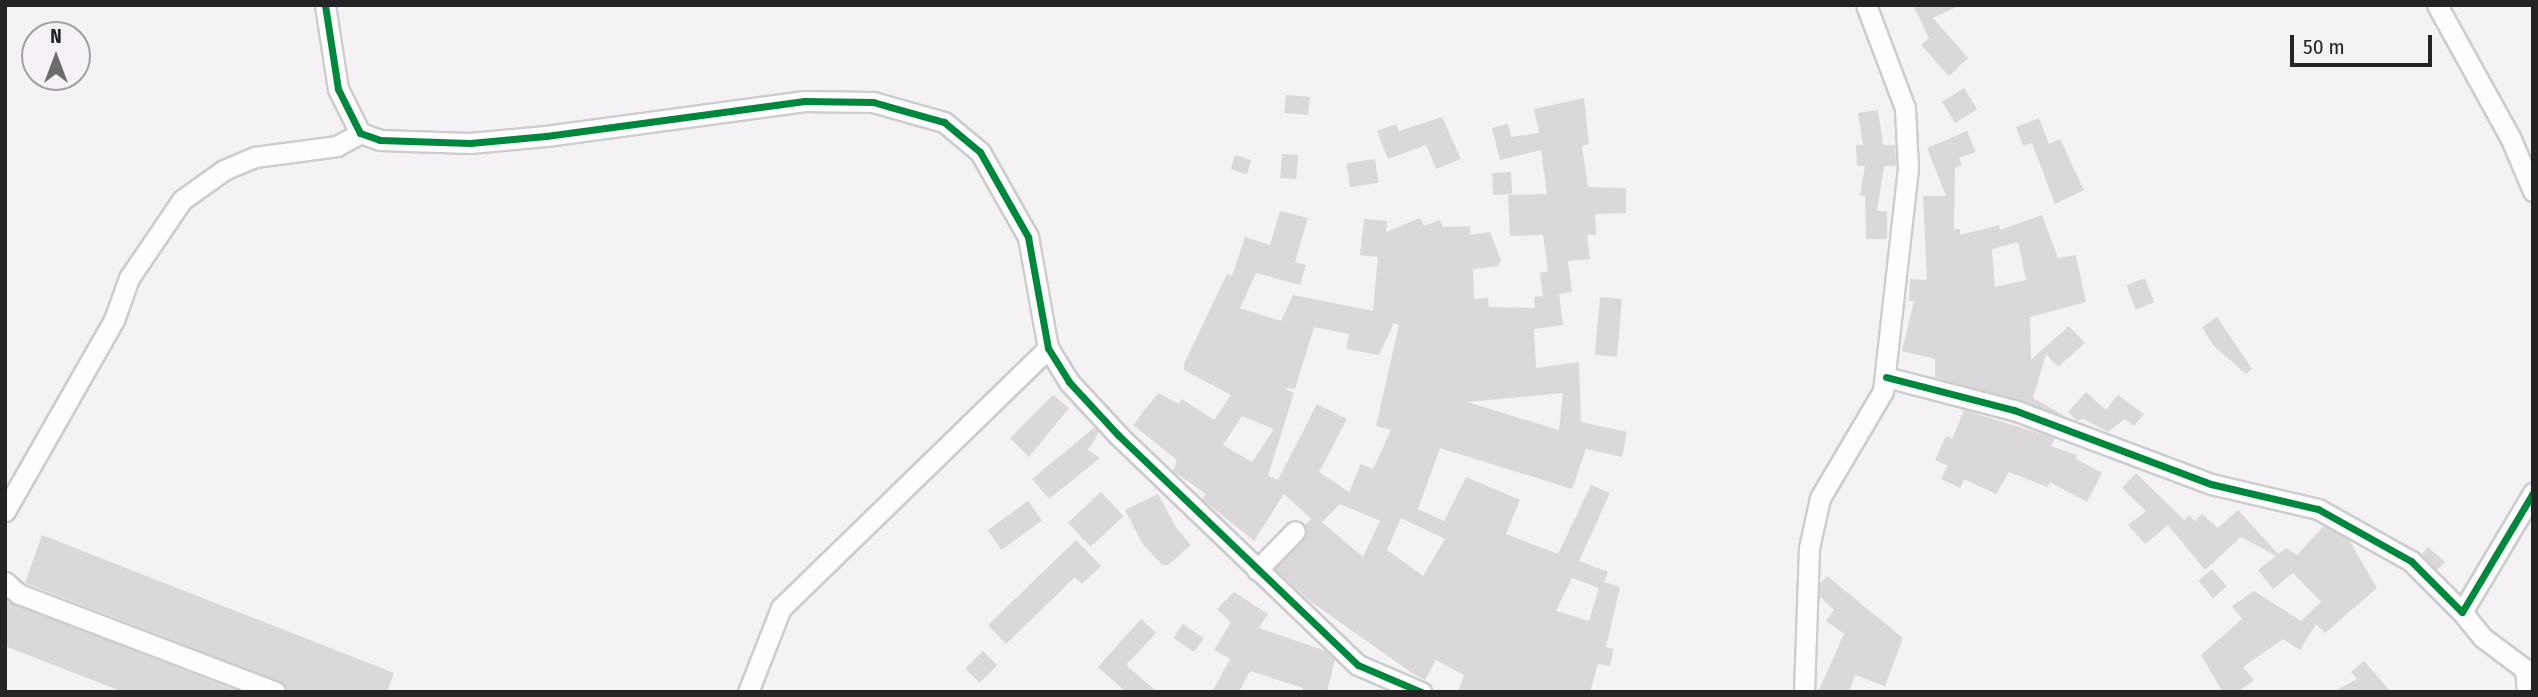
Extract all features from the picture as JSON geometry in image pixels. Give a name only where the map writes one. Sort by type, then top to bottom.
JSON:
[{"type":"street","points":[[325,5],[338,89],[360,133],[380,140],[470,143],[805,101],[873,102],[908,109],[944,122],[980,152],[1001,183],[1028,237],[1048,348],[1069,382],[1118,435],[1358,665],[1421,692]]},
{"type":"street","points":[[1804,692],[1806,564],[1820,498],[1883,391],[1886,377],[1909,134],[1905,108],[1866,5]]},
{"type":"street","points":[[2437,5],[2510,136],[2533,191]]},
{"type":"street","points":[[5,511],[114,320],[129,278],[182,200],[224,170],[255,157],[337,146],[360,133]]},
{"type":"street","points":[[748,692],[781,608],[1048,348]]},
{"type":"street","points":[[1886,377],[2014,410],[2211,485],[2318,509],[2411,561],[2462,612],[2482,637],[2525,669],[2527,692]]},
{"type":"street","points":[[2462,612],[2533,493]]},
{"type":"street","points":[[1257,570],[1295,531]]},
{"type":"street","points":[[5,582],[19,594],[275,692]]},
{"type":"building","points":[[1913,5],[1960,5],[1933,18],[1968,58],[1949,76],[1921,45],[1929,38]]},
{"type":"building","points":[[1964,88],[1977,109],[1955,123],[1942,102]]},
{"type":"building","points":[[1286,95],[1310,97],[1308,115],[1284,113]]},
{"type":"building","points":[[1584,98],[1589,144],[1582,146],[1588,187],[1626,188],[1626,213],[1595,214],[1596,235],[1587,235],[1590,259],[1568,261],[1572,292],[1559,294],[1563,325],[1534,329],[1536,368],[1579,362],[1581,422],[1627,432],[1622,457],[1586,449],[1572,489],[1440,448],[1418,509],[1444,521],[1466,477],[1520,500],[1506,534],[1558,554],[1591,485],[1610,493],[1579,561],[1608,572],[1604,582],[1620,587],[1606,647],[1614,649],[1610,666],[1598,664],[1590,692],[1458,692],[1464,675],[1436,660],[1425,680],[1412,673],[1310,601],[1275,569],[1304,539],[1305,525],[1311,519],[1284,494],[1254,541],[1202,499],[1206,494],[1173,471],[1177,460],[1133,425],[1158,393],[1179,404],[1182,399],[1214,420],[1231,395],[1184,370],[1184,364],[1227,274],[1232,276],[1245,237],[1270,245],[1280,211],[1308,218],[1295,262],[1306,265],[1300,285],[1256,273],[1240,308],[1281,321],[1293,295],[1373,311],[1378,257],[1360,255],[1364,219],[1387,221],[1386,232],[1420,218],[1424,226],[1440,220],[1443,227],[1470,226],[1470,235],[1490,232],[1501,260],[1498,266],[1473,269],[1474,299],[1488,298],[1489,307],[1535,308],[1534,297],[1543,296],[1540,273],[1548,271],[1543,235],[1510,236],[1508,195],[1547,194],[1541,150],[1500,160],[1492,128],[1508,124],[1511,137],[1539,133],[1534,109]],"holes":[[[1394,323],[1399,325],[1376,426],[1391,430],[1373,469],[1361,464],[1349,492],[1319,472],[1347,419],[1317,404],[1278,480],[1268,476],[1294,393],[1284,388],[1295,389],[1314,327],[1349,334],[1346,349],[1379,355]],[[1563,393],[1559,430],[1467,402]],[[1242,416],[1274,429],[1252,462],[1223,445]],[[1340,504],[1380,521],[1363,557],[1322,522]],[[1401,518],[1445,539],[1423,576],[1387,550]],[[1572,578],[1599,588],[1589,621],[1556,611]]]},
{"type":"building","points":[[1878,110],[1883,145],[1895,145],[1896,166],[1884,166],[1877,211],[1887,211],[1887,239],[1866,239],[1865,196],[1860,195],[1865,166],[1857,166],[1856,145],[1863,145],[1858,113]]},
{"type":"building","points":[[1442,117],[1461,159],[1436,169],[1426,145],[1388,159],[1377,131],[1396,124],[1399,131]]},
{"type":"building","points":[[2039,118],[2049,144],[2060,139],[2084,190],[2055,204],[2032,143],[2023,146],[2016,127]]},
{"type":"building","points":[[1967,131],[1976,152],[1959,158],[1962,165],[1955,168],[1954,229],[1960,229],[1960,235],[1999,225],[2000,230],[2042,215],[2058,258],[2076,255],[2086,302],[2030,317],[2031,360],[2069,326],[2085,343],[2058,367],[2046,354],[2033,398],[2065,416],[1935,377],[1935,359],[1902,351],[1914,301],[1909,301],[1910,279],[1927,280],[1923,196],[1946,196],[1927,148]],"holes":[[[2018,242],[2026,280],[1995,287],[1992,249]]]},
{"type":"building","points":[[1282,154],[1298,155],[1296,179],[1280,178]]},
{"type":"building","points":[[1235,155],[1251,160],[1247,174],[1231,169]]},
{"type":"building","points":[[1375,159],[1379,183],[1350,187],[1346,164]]},
{"type":"building","points":[[1511,172],[1512,194],[1493,195],[1492,173]]},
{"type":"building","points":[[2145,278],[2154,302],[2136,309],[2126,285]]},
{"type":"building","points":[[1600,297],[1622,299],[1617,357],[1595,355]]},
{"type":"building","points":[[2217,317],[2252,369],[2246,374],[2213,345],[2202,327]]},
{"type":"building","points":[[2086,392],[2106,410],[2118,395],[2144,414],[2134,426],[2125,419],[2108,432],[2084,419],[2077,421],[2068,412]]},
{"type":"building","points":[[1053,395],[1069,408],[1029,457],[1010,438]]},
{"type":"building","points":[[1964,410],[2055,438],[2051,446],[2077,455],[2076,459],[2102,473],[2087,502],[2050,482],[2047,487],[2009,472],[1996,494],[1964,479],[1960,488],[1941,479],[1948,466],[1935,460],[1946,436],[1952,439]]},
{"type":"building","points":[[1094,428],[1099,432],[1088,450],[1100,458],[1049,499],[1032,479]]},
{"type":"building","points":[[2136,473],[2184,520],[2189,515],[2195,521],[2202,514],[2218,528],[2238,510],[2278,554],[2286,548],[2297,555],[2324,526],[2349,540],[2377,588],[2325,633],[2316,624],[2300,650],[2283,639],[2243,667],[2254,680],[2238,692],[2223,692],[2201,655],[2242,619],[2232,606],[2254,591],[2301,621],[2321,602],[2293,573],[2273,589],[2258,570],[2276,556],[2241,537],[2205,570],[2168,525],[2145,544],[2128,525],[2146,511],[2122,488]]},
{"type":"building","points":[[1101,492],[1124,516],[1091,547],[1068,523]]},
{"type":"building","points":[[1158,494],[1177,529],[1191,545],[1168,565],[1162,565],[1142,543],[1125,510]]},
{"type":"building","points":[[1028,501],[1042,520],[1002,550],[988,530]]},
{"type":"building","points":[[42,535],[394,673],[387,692],[287,692],[279,681],[25,583]]},
{"type":"building","points":[[1076,540],[1101,566],[1082,584],[1075,577],[1006,644],[988,625]]},
{"type":"building","points":[[2428,547],[2445,562],[2437,570],[2422,554]]},
{"type":"building","points":[[2212,569],[2227,587],[2213,598],[2198,581]]},
{"type":"building","points":[[1827,576],[1903,638],[1885,686],[1855,675],[1849,692],[1818,692],[1844,634],[1826,621],[1834,610],[1820,597],[1820,583]]},
{"type":"building","points":[[1234,592],[1268,614],[1259,628],[1326,651],[1335,660],[1327,692],[1302,692],[1303,688],[1250,671],[1239,692],[1212,692],[1230,659],[1214,650],[1231,622],[1217,609]]},
{"type":"building","points":[[5,598],[15,605],[240,692],[123,692],[5,646]]},
{"type":"building","points":[[1141,619],[1156,633],[1126,665],[1157,692],[1126,692],[1098,667]]},
{"type":"building","points":[[1183,624],[1204,638],[1194,652],[1173,638]]},
{"type":"building","points":[[983,651],[997,665],[979,683],[965,669]]},
{"type":"building","points":[[2364,661],[2391,692],[2333,692],[2357,679],[2351,672]]},
{"type":"cycle path","points":[[325,5],[338,89],[360,133],[380,140],[470,143],[546,136],[805,101],[873,102],[944,122],[980,152],[1028,237],[1048,348],[1069,382],[1118,435],[1358,665],[1421,692]]},
{"type":"cycle path","points":[[1886,377],[2014,410],[2211,484],[2318,509],[2411,561],[2462,612],[2533,493]]}]
